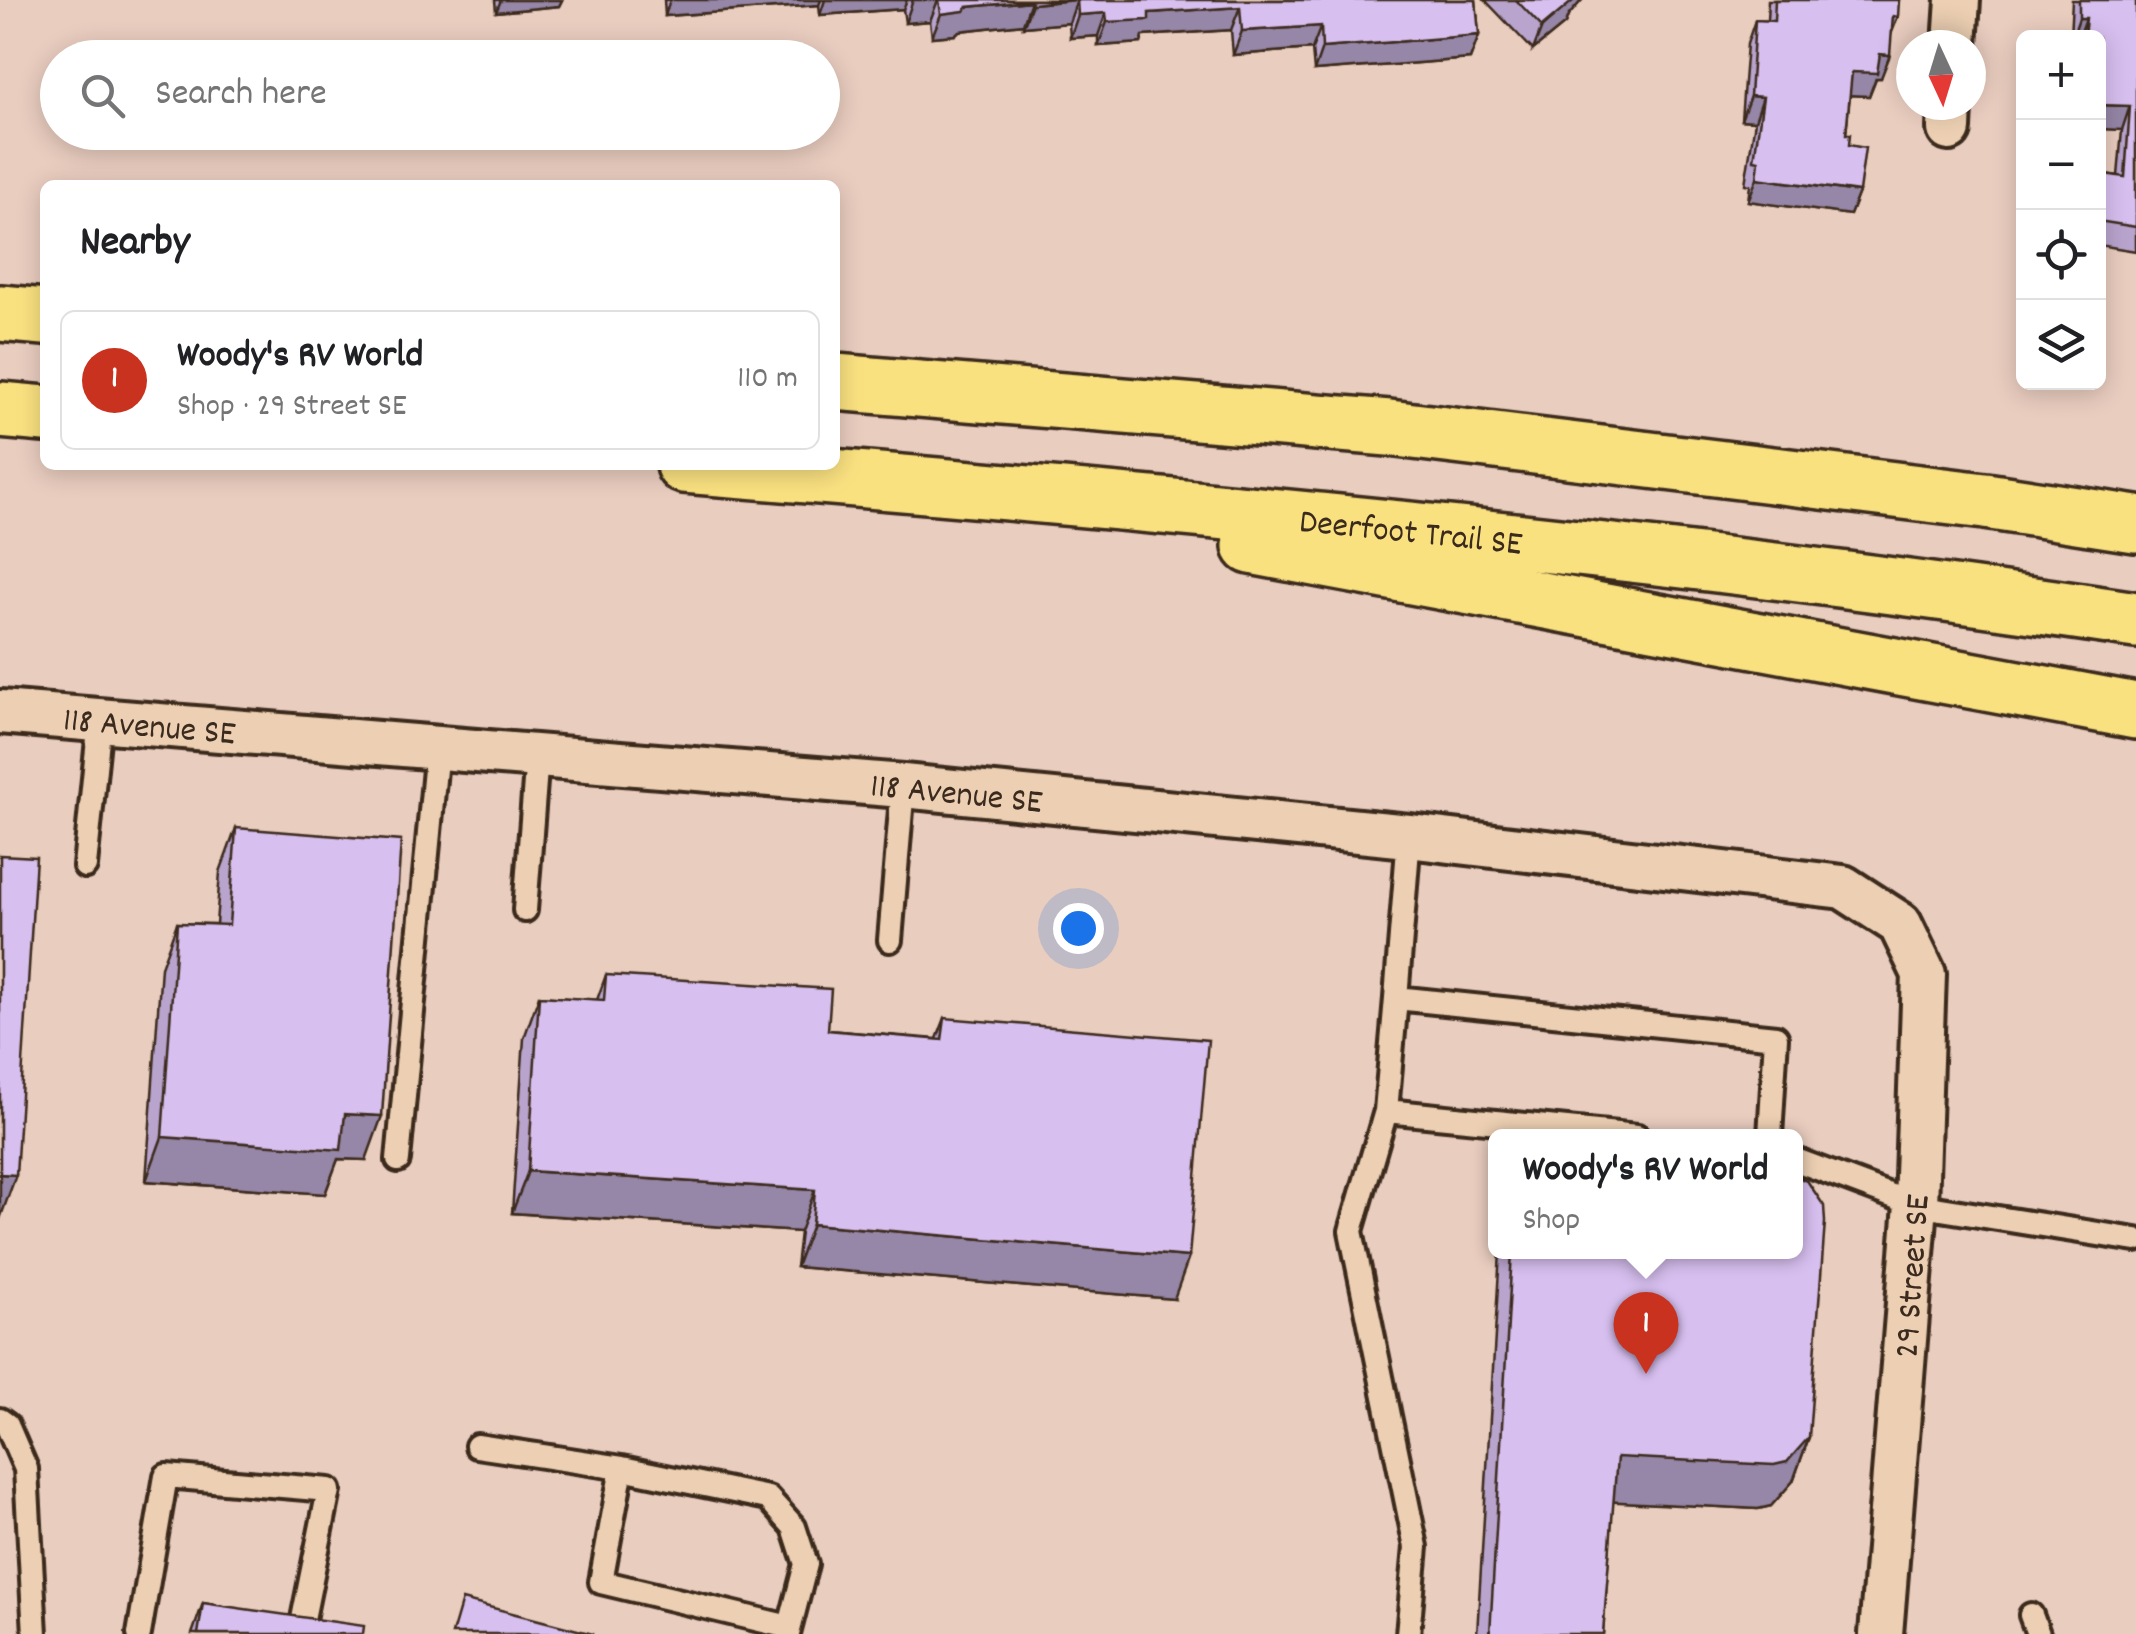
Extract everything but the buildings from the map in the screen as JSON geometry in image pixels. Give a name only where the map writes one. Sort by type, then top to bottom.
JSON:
[{"type":"highway","points":[[0,314],[40,317]]},
{"type":"highway","points":[[840,382],[1389,428],[1985,501],[2136,524]]},
{"type":"highway","points":[[0,410],[40,414]]},
{"type":"highway","name":"Deerfoot Trail SE","points":[[746,470],[1367,525],[1964,594],[2136,620]]},
{"type":"highway","points":[[909,483],[2136,711]]},
{"type":"highway","points":[[1985,501],[2136,501]]},
{"type":"street","points":[[1956,30],[1958,0]]},
{"type":"street","name":"118 Avenue SE","points":[[0,712],[902,786],[1408,836],[1842,887],[1900,924]]},
{"type":"street","name":"29 Street SE","points":[[1881,1634],[1916,1205],[1924,974],[1900,924]]},
{"type":"lane","points":[[85,866],[100,720]]},
{"type":"lane","points":[[398,1160],[437,748]]},
{"type":"lane","points":[[525,910],[537,756]]},
{"type":"lane","points":[[890,940],[902,786]]},
{"type":"lane","points":[[1408,836],[1386,1112],[1351,1231],[1416,1547],[1408,1634]]},
{"type":"lane","points":[[1396,998],[1776,1037],[1770,1129]]},
{"type":"lane","points":[[1386,1112],[1564,1129]]},
{"type":"lane","points":[[1803,1163],[1916,1205],[2136,1240]]},
{"type":"lane","points":[[0,1420],[7,1425],[26,1468],[35,1634]]},
{"type":"lane","points":[[477,1446],[622,1468],[768,1498],[794,1527],[806,1564],[789,1631],[600,1582],[622,1468]]},
{"type":"lane","points":[[139,1634],[166,1476],[329,1490],[300,1634]]},
{"type":"place","name":"Woody's RV World","points":[[1646,1374]]}]
